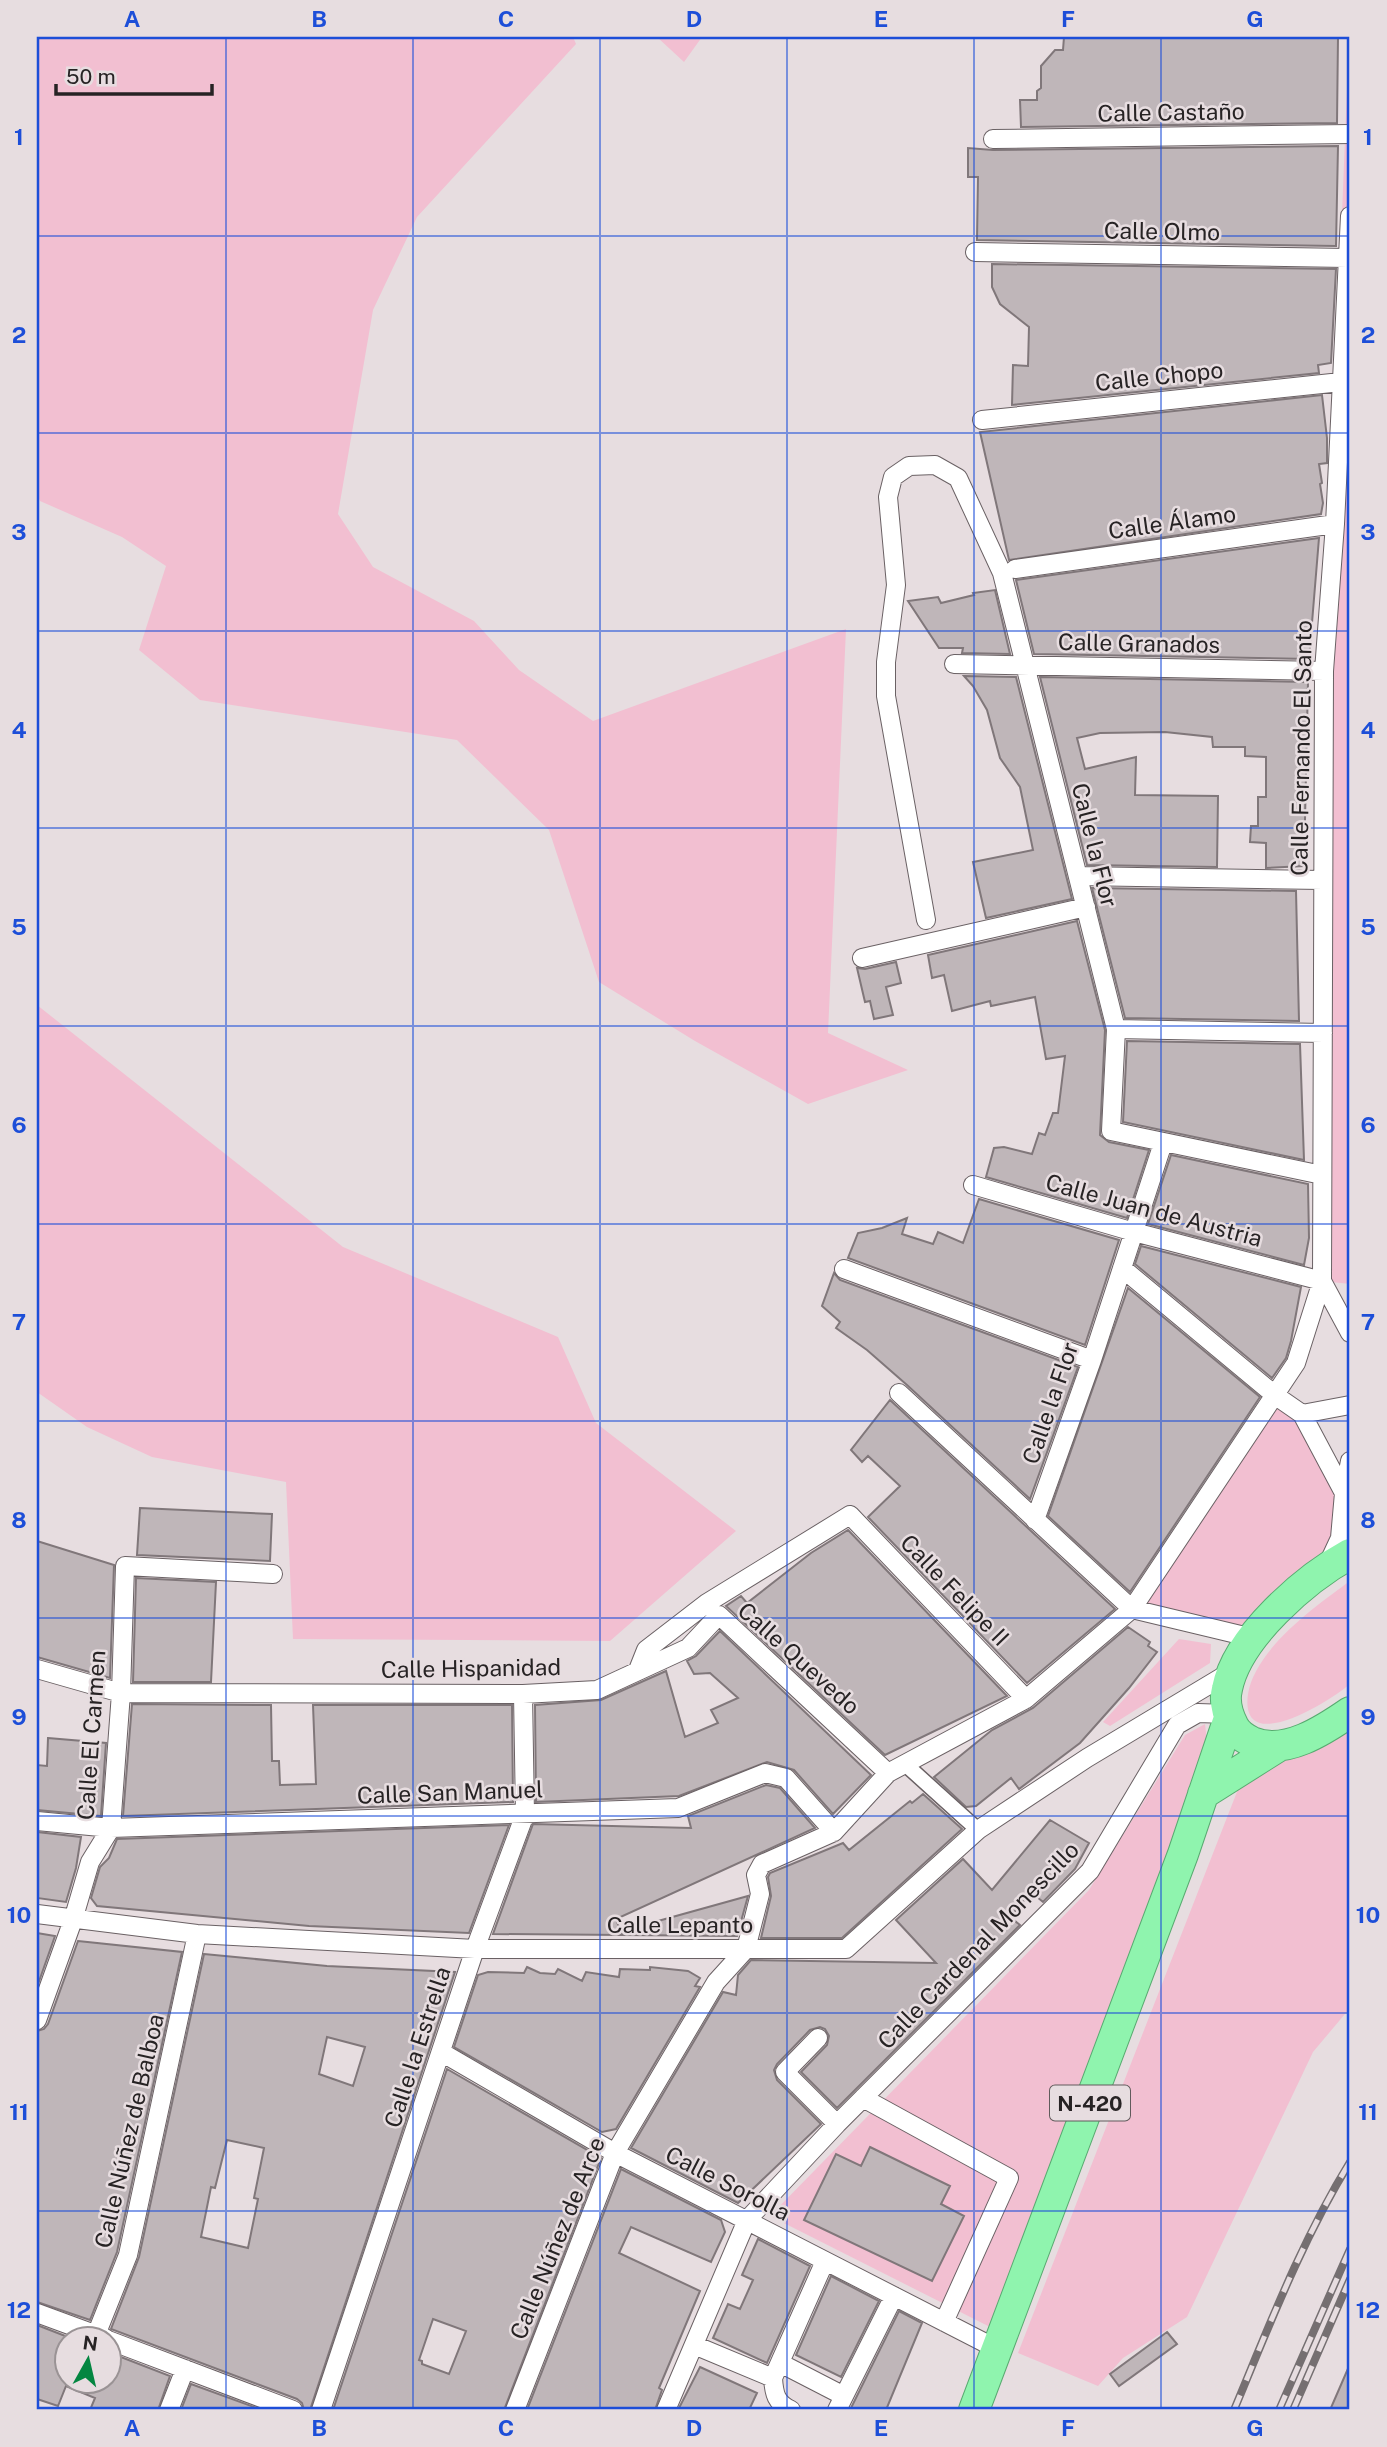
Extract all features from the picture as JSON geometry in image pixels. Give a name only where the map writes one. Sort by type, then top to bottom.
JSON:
[{"type":"highway","points":[[1279,1746],[1260,1745],[1236,1732],[1228,1716],[1226,1690],[1234,1670],[1253,1638],[1277,1611],[1303,1586],[1350,1554]]},
{"type":"highway","points":[[1203,1794],[1279,1746],[1328,1727],[1350,1712]]},
{"type":"highway","name":"N-420","points":[[974,2410],[1183,1854],[1228,1716]]},
{"type":"street","name":"Calle Castaño","points":[[993,139],[1350,134]]},
{"type":"street","name":"Calle Fernando El Santo","points":[[746,1949],[760,1894],[756,1875],[762,1864],[834,1832],[888,1773],[1026,1699],[1132,1609],[1296,1363],[1322,1281],[1324,671],[1335,524],[1350,216]]},
{"type":"street","name":"Calle Olmo","points":[[975,252],[1348,258]]},
{"type":"street","name":"Calle Chopo","points":[[982,420],[1341,382]]},
{"type":"street","name":"Calle la Flor","points":[[926,920],[886,695],[886,662],[896,585],[888,496],[893,477],[909,466],[935,465],[958,478],[1008,571],[1024,665],[1116,1029],[1111,1131],[1163,1143],[1092,1360],[1035,1520]]},
{"type":"street","name":"Calle Álamo","points":[[1008,571],[1335,524]]},
{"type":"street","name":"Calle Granados","points":[[954,664],[1324,671]]},
{"type":"street","points":[[1078,876],[1323,880]]},
{"type":"street","points":[[862,958],[1086,907]]},
{"type":"street","points":[[1116,1029],[1323,1033]]},
{"type":"street","points":[[1163,1143],[1322,1175]]},
{"type":"street","name":"Calle Juan de Austria","points":[[973,1185],[1134,1232],[1322,1281]]},
{"type":"street","points":[[1122,1268],[1276,1396],[1302,1414],[1344,1493]]},
{"type":"street","points":[[844,1269],[1092,1360]]},
{"type":"street","name":"Calle Fernando El Santo","points":[[1322,1281],[1350,1333]]},
{"type":"street","points":[[899,1393],[1132,1609],[1253,1638]]},
{"type":"street","points":[[1302,1414],[1350,1405]]},
{"type":"street","points":[[1325,1571],[1340,1538],[1350,1461]]},
{"type":"street","name":"Calle Felipe II","points":[[638,1670],[646,1650],[707,1602],[850,1514],[1026,1699]]},
{"type":"street","name":"Calle El Carmen","points":[[37,2020],[73,1920],[89,1861],[111,1828],[121,1693],[125,1566],[273,1574]]},
{"type":"street","name":"Calle Quevedo","points":[[638,1670],[688,1648],[719,1615],[888,1773]]},
{"type":"street","name":"Calle Hispanidad","points":[[37,1670],[121,1693],[523,1694],[597,1690],[638,1670]]},
{"type":"street","name":"Calle Lepanto","points":[[37,1914],[197,1934],[475,1948],[846,1949],[978,1829],[1087,1758],[1234,1670]]},
{"type":"street","name":"Calle la Estrella","points":[[321,2410],[475,1948],[525,1814],[523,1694]]},
{"type":"street","name":"Calle Cardenal Monescillo","points":[[666,2410],[747,2220],[837,2124],[1090,1871],[1177,1725],[1198,1713],[1228,1716]]},
{"type":"street","points":[[905,1764],[978,1829]]},
{"type":"street","name":"Calle San Manuel","points":[[37,1821],[111,1828],[678,1808],[765,1773],[786,1778],[834,1832]]},
{"type":"street","name":"Calle Núñez de Balboa","points":[[107,2324],[128,2255],[197,1934]]},
{"type":"street","name":"Calle Núñez de Arce","points":[[515,2410],[615,2153],[716,1982],[746,1949]]},
{"type":"street","points":[[818,2038],[780,2078],[837,2124]]},
{"type":"street","name":"Calle Sorolla","points":[[441,2052],[615,2153],[997,2350]]},
{"type":"street","points":[[863,2098],[1009,2178],[944,2322]]},
{"type":"street","points":[[791,2410],[783,2407],[774,2395],[777,2371],[825,2260]]},
{"type":"street","points":[[694,2345],[777,2371],[840,2403],[894,2296]]},
{"type":"street","points":[[37,2312],[67,2324]]},
{"type":"street","points":[[122,2345],[293,2410]]},
{"type":"street","points":[[170,2410],[185,2369]]},
{"type":"shaded area","points":[[37,37],[573,37],[576,44],[417,217],[373,310],[338,514],[373,567],[474,621],[519,670],[593,721],[846,629],[828,1033],[908,1070],[808,1104],[695,1041],[599,982],[549,830],[457,740],[200,700],[139,650],[166,566],[122,537],[40,501],[37,494]]},
{"type":"shaded area","points":[[657,37],[702,37],[684,62]]},
{"type":"shaded area","points":[[1349,37],[1350,1284],[1322,1281],[1324,671]]},
{"type":"shaded area","points":[[37,1005],[343,1247],[558,1337],[596,1423],[736,1531],[610,1641],[293,1639],[286,1482],[152,1457],[87,1427],[37,1392]]},
{"type":"shaded area","points":[[1276,1396],[1302,1414],[1344,1493],[1340,1538],[1253,1638],[1132,1609]]},
{"type":"shaded area","points":[[1350,1581],[1350,1684],[1325,1701],[1289,1719],[1272,1724],[1258,1722],[1249,1713],[1248,1694],[1262,1661],[1305,1615]]},
{"type":"shaded area","points":[[1179,1639],[1211,1644],[1210,1663],[1110,1726],[1103,1722]]},
{"type":"shaded area","points":[[1205,1724],[1207,1742],[1185,1809],[992,2328],[770,2216],[1089,1890],[1185,1735]]},
{"type":"shaded area","points":[[1350,1730],[1350,2008],[1313,2052],[1187,2317],[1123,2358],[1098,2386],[1018,2353],[1242,1779]]},
{"type":"building","points":[[1064,37],[1338,37],[1337,123],[1021,127],[1020,100],[1037,100],[1037,91],[1041,88],[1041,66],[1055,50],[1063,50]]},
{"type":"building","points":[[1338,146],[1336,246],[977,240],[978,177],[968,177],[968,148],[993,150]]},
{"type":"building","points":[[992,264],[1336,269],[1331,363],[1318,365],[1319,373],[1012,405],[1013,365],[1028,366],[1029,327],[1000,304],[992,287]]},
{"type":"building","points":[[1322,395],[1327,463],[1319,464],[1323,503],[1321,514],[1009,560],[980,432]]},
{"type":"building","points":[[1319,538],[1309,659],[1034,654],[1016,580]]},
{"type":"building","points":[[995,590],[1010,654],[962,653],[963,648],[939,648],[908,601],[938,597],[941,603],[974,595],[973,593]]},
{"type":"building","points":[[964,676],[1016,677],[1072,899],[986,918],[973,862],[1033,850],[1020,787],[1000,758],[987,710]]},
{"type":"building","points":[[1040,677],[1308,682],[1304,866],[1266,868],[1266,843],[1250,842],[1251,826],[1258,826],[1258,797],[1266,797],[1266,757],[1245,756],[1245,747],[1213,747],[1212,737],[1165,732],[1100,733],[1077,738],[1085,769],[1136,757],[1135,795],[1218,796],[1217,867],[1087,865]]},
{"type":"building","points":[[1092,888],[1296,891],[1299,1021],[1125,1018]]},
{"type":"building","points":[[1077,921],[1105,1030],[1100,1135],[1109,1142],[1149,1150],[1127,1218],[986,1177],[994,1148],[1004,1147],[1032,1154],[1039,1133],[1045,1135],[1053,1113],[1058,1113],[1065,1056],[1046,1059],[1035,997],[991,1006],[990,1001],[952,1011],[944,975],[932,978],[928,955]]},
{"type":"building","points":[[896,962],[901,983],[886,987],[893,1015],[874,1019],[870,1001],[865,1002],[857,968],[865,969]]},
{"type":"building","points":[[1127,1041],[1300,1044],[1304,1160],[1123,1122]]},
{"type":"building","points":[[1171,1155],[1308,1184],[1309,1238],[1304,1265],[1148,1224]]},
{"type":"building","points":[[979,1199],[1119,1240],[1085,1345],[848,1258],[858,1233],[882,1228],[907,1218],[902,1234],[933,1244],[938,1232],[963,1243]]},
{"type":"building","points":[[1141,1246],[1301,1287],[1286,1358],[1272,1378],[1135,1264]]},
{"type":"building","points":[[834,1273],[840,1280],[1078,1367],[1030,1499],[907,1385],[867,1350],[836,1328],[840,1322],[822,1306]]},
{"type":"building","points":[[1128,1288],[1260,1397],[1130,1592],[1048,1516]]},
{"type":"building","points":[[890,1400],[1115,1609],[1027,1683],[868,1517],[900,1486],[868,1456],[862,1462],[851,1450]]},
{"type":"building","points":[[140,1508],[272,1514],[270,1561],[137,1555]]},
{"type":"building","points":[[848,1530],[1007,1696],[885,1755],[726,1606],[741,1596],[747,1603],[811,1553]]},
{"type":"building","points":[[37,1541],[114,1565],[110,1678],[37,1657]]},
{"type":"building","points":[[136,1578],[216,1582],[211,1682],[133,1682]]},
{"type":"building","points":[[1128,1627],[1150,1642],[1148,1646],[1157,1652],[1080,1743],[1019,1789],[1011,1778],[976,1806],[966,1807],[934,1777],[992,1730],[1033,1708]]},
{"type":"building","points":[[720,1631],[871,1775],[833,1814],[794,1770],[767,1762],[679,1796],[536,1802],[535,1705],[601,1700],[666,1671],[685,1737],[718,1723],[711,1710],[738,1698],[710,1673],[694,1674],[687,1661],[696,1656]]},
{"type":"building","points":[[132,1704],[271,1705],[272,1761],[279,1761],[280,1785],[316,1784],[313,1705],[512,1705],[513,1802],[123,1816]]},
{"type":"building","points":[[48,1738],[106,1743],[101,1816],[37,1810],[37,1765],[47,1766]]},
{"type":"building","points":[[766,1785],[780,1788],[815,1828],[616,1919],[622,1935],[493,1934],[533,1824],[691,1828],[688,1816]]},
{"type":"building","points":[[923,1794],[962,1829],[842,1938],[761,1938],[771,1896],[768,1877],[770,1873],[843,1843],[849,1850],[910,1801],[912,1803]]},
{"type":"building","points":[[1050,1820],[1089,1843],[1075,1869],[1043,1902],[1031,1892],[1010,1917],[1020,1925],[837,2108],[801,2072],[827,2045],[829,2036],[825,2029],[820,2027],[810,2030],[777,2064],[774,2070],[777,2080],[821,2124],[738,2203],[631,2148],[723,1992],[736,1995],[738,1975],[751,1960],[936,1963],[896,1920],[963,1859],[992,1890]]},
{"type":"building","points":[[509,1825],[469,1933],[309,1926],[97,1906],[91,1898],[100,1867],[109,1858],[117,1839]]},
{"type":"building","points":[[37,1832],[81,1837],[66,1902],[37,1898]]},
{"type":"building","points":[[748,1896],[737,1936],[623,1935],[622,1931]]},
{"type":"building","points":[[37,1933],[55,1936],[37,1987]]},
{"type":"building","points":[[78,1941],[182,1952],[117,2252],[90,2320],[37,2302],[37,2031],[48,2024]]},
{"type":"building","points":[[204,1954],[327,1966],[455,1972],[310,2410],[304,2410],[297,2399],[122,2333],[122,2324],[113,2324],[139,2257]],"holes":[[[327,2037],[365,2047],[353,2086],[319,2074]],[[227,2140],[264,2148],[254,2198],[258,2199],[248,2248],[201,2237],[211,2187],[215,2188]]]},
{"type":"building","points":[[527,1967],[540,1973],[555,1974],[558,1969],[582,1981],[586,1972],[619,1977],[620,1969],[650,1970],[650,1967],[688,1971],[700,1978],[695,1986],[700,1987],[616,2129],[602,2132],[454,2047],[478,1975],[488,1972],[524,1973]]},
{"type":"building","points":[[447,2069],[601,2158],[504,2410],[333,2410]],"holes":[[[433,2319],[466,2331],[449,2374],[422,2364],[419,2360]]]},
{"type":"building","points":[[870,2147],[950,2186],[941,2204],[964,2216],[932,2281],[804,2220],[836,2154],[861,2166]]},
{"type":"building","points":[[621,2169],[721,2220],[725,2232],[711,2262],[631,2227],[619,2253],[700,2291],[659,2388],[662,2390],[655,2410],[527,2410]]},
{"type":"building","points":[[758,2239],[810,2266],[767,2363],[713,2338],[728,2304],[740,2309],[753,2280],[742,2275]]},
{"type":"building","points":[[831,2276],[879,2301],[841,2377],[796,2355]]},
{"type":"building","points":[[899,2311],[922,2323],[886,2410],[850,2410]]},
{"type":"building","points":[[37,2325],[52,2331],[52,2394],[63,2394],[58,2406],[37,2399]]},
{"type":"building","points":[[1167,2332],[1177,2344],[1119,2386],[1110,2374]]},
{"type":"building","points":[[122,2357],[170,2376],[158,2410],[90,2410],[95,2398],[85,2394],[122,2394]]},
{"type":"building","points":[[1350,2364],[1350,2410],[1330,2410]]},
{"type":"building","points":[[700,2367],[757,2393],[749,2410],[678,2410]]},
{"type":"building","points":[[191,2384],[262,2410],[181,2410]]},
{"type":"railway","points":[[1234,2410],[1301,2253],[1350,2162]]},
{"type":"railway","points":[[1279,2410],[1350,2249]]},
{"type":"railway","points":[[1293,2410],[1350,2279]]}]
